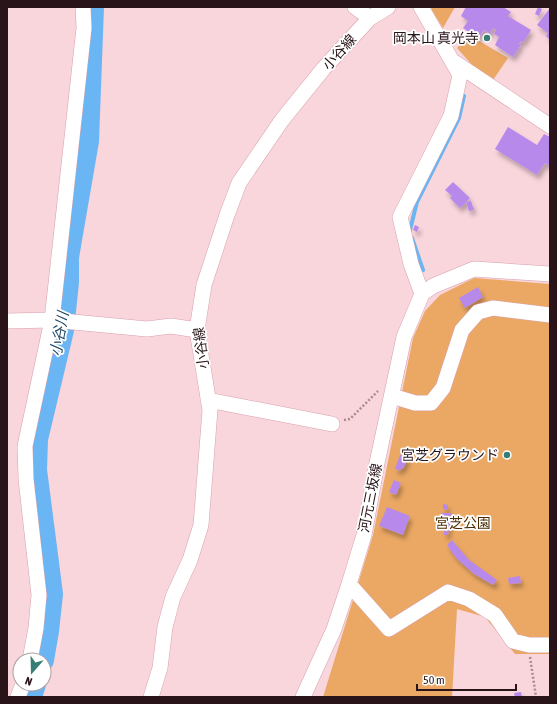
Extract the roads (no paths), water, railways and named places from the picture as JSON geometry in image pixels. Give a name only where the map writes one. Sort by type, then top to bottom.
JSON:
[{"type":"street","points":[[32,652],[36,628],[39,595],[26,479],[25,446],[52,320],[84,28],[83,7]]},
{"type":"street","points":[[354,7],[370,18]]},
{"type":"street","name":"小谷線","points":[[150,697],[160,668],[165,627],[173,597],[190,560],[201,525],[210,410],[197,330],[204,285],[227,214],[239,183],[282,120],[324,68],[370,18],[388,7]]},
{"type":"street","points":[[422,7],[460,75],[451,116],[400,217],[411,264],[422,294],[433,286],[474,269],[550,274]]},
{"type":"street","points":[[453,62],[550,126]]},
{"type":"street","name":"河元三坂線","points":[[303,697],[334,629],[364,535],[386,392],[404,337],[422,294]]},
{"type":"street","points":[[386,392],[415,403],[432,403],[443,388],[462,330],[478,312],[493,308],[550,315]]},
{"type":"street","points":[[7,322],[52,320],[147,329],[171,326],[197,330]]},
{"type":"street","points":[[208,400],[332,424]]},
{"type":"street","points":[[349,584],[389,630],[448,592],[469,599],[495,615],[513,640],[529,645],[550,646]]},
{"type":"waterway","name":"小谷川","points":[[43,652],[51,594],[35,470],[36,439],[62,330],[67,282],[67,257],[87,141],[92,7]]},
{"type":"waterway","points":[[410,230],[417,202],[459,118],[464,96]]},
{"type":"waterway","points":[[412,238],[423,270]]},
{"type":"waterway","name":"小谷川","points":[[30,697],[32,692]]},
{"type":"place","name":"岡本山 真光寺","points":[[487,38]]},
{"type":"place","name":"宮芝グラウンド","points":[[507,455]]},
{"type":"park label","name":"宮芝公園","points":[[463,523]]}]
